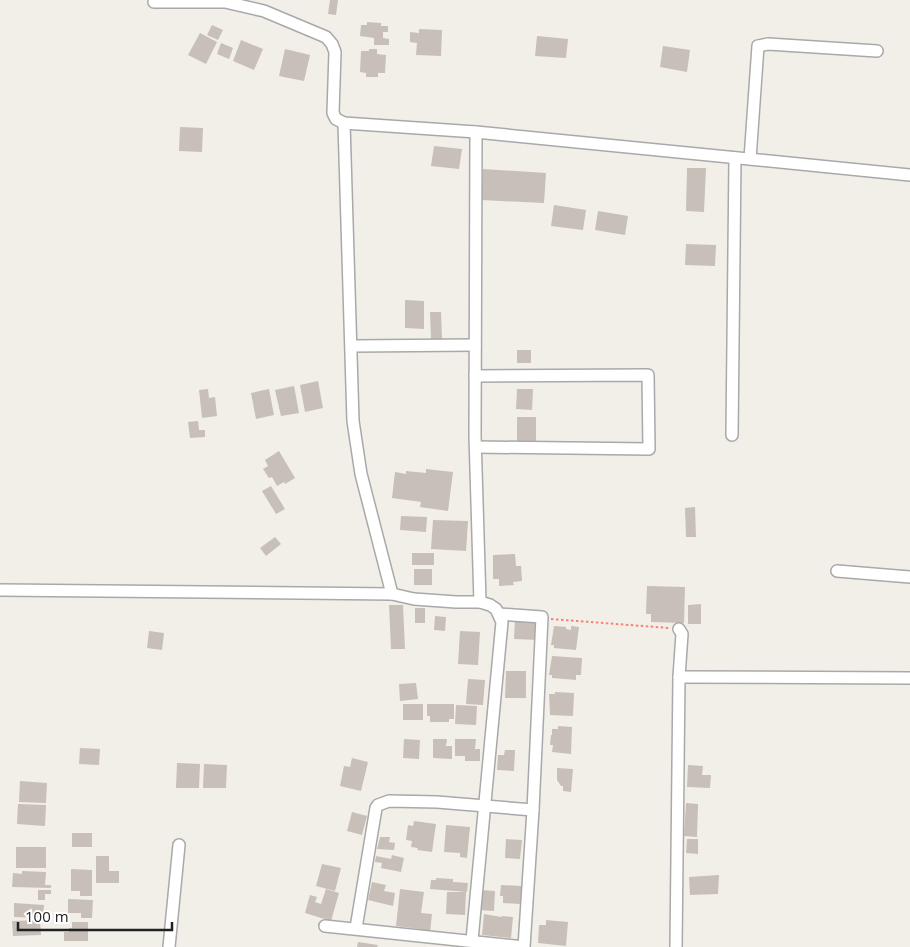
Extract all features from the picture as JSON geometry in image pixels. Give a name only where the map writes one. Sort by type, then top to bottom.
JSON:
[{"type":"street","points":[[154,2],[225,2],[264,12],[326,37],[332,44],[335,52],[333,113],[336,119],[348,123],[476,132],[910,175]]},
{"type":"street","points":[[750,159],[758,46],[768,44],[877,51]]},
{"type":"street","points":[[348,123],[353,421],[361,474],[392,594]]},
{"type":"street","points":[[476,132],[475,376],[480,602]]},
{"type":"street","points":[[732,436],[735,158]]},
{"type":"street","points":[[352,346],[475,345]]},
{"type":"street","points":[[475,376],[648,375],[649,449],[476,447]]},
{"type":"street","points":[[837,571],[910,578]]},
{"type":"street","points":[[0,590],[392,594],[414,599],[480,602],[490,605],[499,614],[502,622],[472,940]]},
{"type":"street","points":[[325,926],[472,940],[524,947],[533,810],[542,617],[499,614]]},
{"type":"street","points":[[676,947],[679,677],[682,634],[679,629]]},
{"type":"street","points":[[679,677],[910,678]]},
{"type":"street","points":[[356,928],[378,805],[388,801],[437,802],[533,810]]},
{"type":"street","points":[[169,947],[179,845]]},
{"type":"path","points":[[542,617],[679,629]]},
{"type":"building","points":[[330,0],[338,0],[336,15],[328,14]]},
{"type":"building","points":[[367,22],[381,23],[381,26],[388,26],[388,32],[383,32],[383,38],[389,39],[389,45],[374,45],[374,38],[360,36],[361,25],[367,25]]},
{"type":"building","points":[[212,25],[223,30],[218,40],[207,35]]},
{"type":"building","points":[[419,29],[442,30],[441,56],[416,55],[417,43],[410,42],[410,32],[419,33]]},
{"type":"building","points":[[200,33],[217,42],[206,64],[188,55]]},
{"type":"building","points":[[537,36],[568,39],[566,58],[535,56]]},
{"type":"building","points":[[241,40],[263,49],[254,70],[233,61]]},
{"type":"building","points":[[221,43],[233,48],[229,59],[217,54]]},
{"type":"building","points":[[663,46],[690,50],[687,72],[660,67]]},
{"type":"building","points":[[285,49],[310,55],[304,81],[279,76]]},
{"type":"building","points":[[369,49],[377,49],[377,54],[386,55],[385,73],[378,73],[378,77],[366,77],[366,73],[360,72],[361,51],[369,51]]},
{"type":"building","points":[[180,127],[203,128],[202,152],[179,151]]},
{"type":"building","points":[[434,146],[462,149],[459,169],[431,166]]},
{"type":"building","points":[[687,168],[706,168],[704,212],[686,211]]},
{"type":"building","points":[[483,169],[546,173],[544,203],[481,200]]},
{"type":"building","points":[[554,205],[586,210],[583,230],[551,226]]},
{"type":"building","points":[[598,211],[628,216],[625,235],[595,230]]},
{"type":"building","points":[[686,244],[716,245],[715,266],[685,265]]},
{"type":"building","points":[[405,300],[424,301],[424,329],[405,328]]},
{"type":"building","points":[[430,312],[441,312],[442,339],[431,340]]},
{"type":"building","points":[[517,350],[531,350],[531,363],[517,363]]},
{"type":"building","points":[[318,381],[323,408],[305,412],[300,385]]},
{"type":"building","points":[[294,386],[299,413],[281,416],[275,390]]},
{"type":"building","points":[[208,389],[209,398],[215,397],[217,416],[202,418],[199,390]]},
{"type":"building","points":[[269,389],[274,415],[256,419],[251,393]]},
{"type":"building","points":[[517,389],[533,389],[532,410],[516,409]]},
{"type":"building","points":[[517,417],[536,417],[536,441],[517,441]]},
{"type":"building","points":[[198,421],[199,430],[205,430],[205,437],[190,438],[188,422]]},
{"type":"building","points":[[279,451],[295,478],[277,486],[272,477],[269,478],[263,469],[268,466],[265,460]]},
{"type":"building","points":[[426,469],[453,472],[448,511],[420,507],[421,502],[392,498],[395,472],[406,474],[406,471],[426,473]]},
{"type":"building","points":[[271,486],[285,509],[276,514],[262,491]]},
{"type":"building","points":[[695,507],[696,537],[686,537],[685,508]]},
{"type":"building","points":[[401,516],[427,517],[426,532],[400,530]]},
{"type":"building","points":[[433,520],[468,521],[466,551],[431,549]]},
{"type":"building","points":[[275,537],[281,544],[266,556],[260,548]]},
{"type":"building","points":[[412,553],[434,553],[434,565],[412,565]]},
{"type":"building","points":[[515,554],[516,566],[521,566],[522,581],[513,582],[514,585],[499,586],[499,579],[493,579],[493,555]]},
{"type":"building","points":[[414,569],[432,569],[432,585],[414,585]]},
{"type":"building","points":[[647,586],[685,587],[684,623],[651,622],[651,614],[646,614]]},
{"type":"building","points":[[701,604],[701,624],[688,624],[688,605]]},
{"type":"building","points":[[389,605],[403,605],[405,649],[391,649]]},
{"type":"building","points":[[415,608],[425,608],[425,623],[415,623]]},
{"type":"building","points":[[435,616],[446,617],[445,631],[434,630]]},
{"type":"building","points":[[515,620],[539,621],[538,640],[514,639]]},
{"type":"building","points":[[554,626],[566,627],[566,629],[571,630],[571,626],[579,627],[576,650],[554,648],[554,645],[551,645]]},
{"type":"building","points":[[149,631],[164,633],[162,650],[147,648]]},
{"type":"building","points":[[460,631],[480,632],[478,665],[458,664]]},
{"type":"building","points":[[552,656],[582,658],[581,675],[576,675],[576,680],[552,678],[552,675],[549,675]]},
{"type":"building","points":[[506,671],[526,671],[526,698],[505,698]]},
{"type":"building","points":[[468,679],[485,680],[483,705],[466,704]]},
{"type":"building","points":[[416,683],[418,699],[400,701],[399,684]]},
{"type":"building","points":[[555,692],[574,693],[573,716],[550,715],[549,694],[555,694]]},
{"type":"building","points":[[403,704],[423,704],[423,720],[403,720]]},
{"type":"building","points":[[427,704],[454,704],[454,719],[449,719],[449,722],[430,722],[430,716],[427,716]]},
{"type":"building","points":[[456,705],[477,706],[476,725],[455,724]]},
{"type":"building","points":[[558,726],[572,727],[571,754],[552,752],[553,745],[550,745],[552,729],[558,729]]},
{"type":"building","points":[[404,739],[420,740],[419,759],[403,758]]},
{"type":"building","points":[[433,739],[447,739],[446,746],[452,746],[452,759],[433,758]]},
{"type":"building","points":[[455,739],[476,739],[475,749],[480,749],[480,761],[465,761],[465,756],[455,756]]},
{"type":"building","points":[[80,748],[100,749],[99,765],[79,764]]},
{"type":"building","points":[[505,750],[515,750],[514,771],[497,770],[498,755],[504,755]]},
{"type":"building","points":[[352,758],[368,762],[361,791],[340,786],[344,766],[350,767]]},
{"type":"building","points":[[177,763],[200,764],[199,788],[176,788]]},
{"type":"building","points":[[204,764],[227,765],[226,788],[203,788]]},
{"type":"building","points":[[688,765],[703,766],[702,775],[711,775],[710,788],[687,787]]},
{"type":"building","points":[[557,768],[573,769],[571,792],[563,791],[563,786],[557,780]]},
{"type":"building","points":[[20,781],[47,783],[46,803],[19,802]]},
{"type":"building","points":[[686,803],[698,804],[697,837],[684,836]]},
{"type":"building","points":[[18,804],[46,805],[45,826],[17,824]]},
{"type":"building","points":[[352,812],[367,816],[362,835],[347,831]]},
{"type":"building","points":[[414,821],[436,824],[432,852],[417,850],[418,848],[411,847],[412,841],[406,840],[408,825],[413,826]]},
{"type":"building","points":[[446,825],[470,827],[467,858],[460,857],[460,853],[444,852]]},
{"type":"building","points":[[72,833],[92,833],[92,847],[72,847]]},
{"type":"building","points":[[380,837],[390,837],[389,842],[395,843],[394,850],[377,849]]},
{"type":"building","points":[[506,839],[522,840],[520,859],[505,858]]},
{"type":"building","points":[[687,839],[698,839],[698,854],[686,853]]},
{"type":"building","points":[[16,847],[46,847],[46,868],[16,868]]},
{"type":"building","points":[[392,855],[404,858],[401,872],[381,868],[382,863],[375,862],[376,856],[391,859]]},
{"type":"building","points":[[96,856],[109,856],[109,871],[119,871],[119,883],[96,883]]},
{"type":"building","points":[[322,864],[341,868],[335,891],[316,886]]},
{"type":"building","points":[[71,869],[92,870],[92,896],[80,896],[80,891],[71,891]]},
{"type":"building","points":[[22,871],[46,872],[45,885],[51,885],[51,888],[12,887],[13,873],[22,874]]},
{"type":"building","points":[[719,875],[718,894],[690,895],[689,877]]},
{"type":"building","points":[[436,878],[453,879],[453,882],[468,883],[467,892],[430,889],[431,880],[436,880]]},
{"type":"building","points":[[372,882],[386,885],[384,891],[395,893],[393,906],[368,900]]},
{"type":"building","points":[[501,885],[522,886],[521,904],[503,903],[503,896],[500,896]]},
{"type":"building","points":[[326,889],[339,893],[331,921],[305,913],[310,895],[317,897],[315,902],[321,904]]},
{"type":"building","points":[[400,889],[424,892],[421,913],[432,914],[430,933],[420,932],[420,929],[396,926]]},
{"type":"building","points":[[38,890],[51,890],[51,894],[45,894],[45,900],[38,900]]},
{"type":"building","points":[[480,890],[495,891],[494,911],[479,910]]},
{"type":"building","points":[[447,892],[466,892],[465,915],[446,914]]},
{"type":"building","points":[[68,899],[93,900],[92,918],[81,918],[81,913],[68,913]]},
{"type":"building","points":[[14,903],[44,905],[43,918],[14,917]]},
{"type":"building","points":[[484,914],[513,917],[511,938],[482,935]]},
{"type":"building","points":[[40,920],[41,935],[13,936],[12,921]]},
{"type":"building","points":[[546,920],[568,922],[566,946],[538,943],[539,925],[546,925]]},
{"type":"building","points":[[72,922],[88,922],[88,941],[64,941],[64,932],[69,932],[69,928],[72,928]]},
{"type":"building","points":[[358,942],[378,945],[377,947],[357,947]]}]
